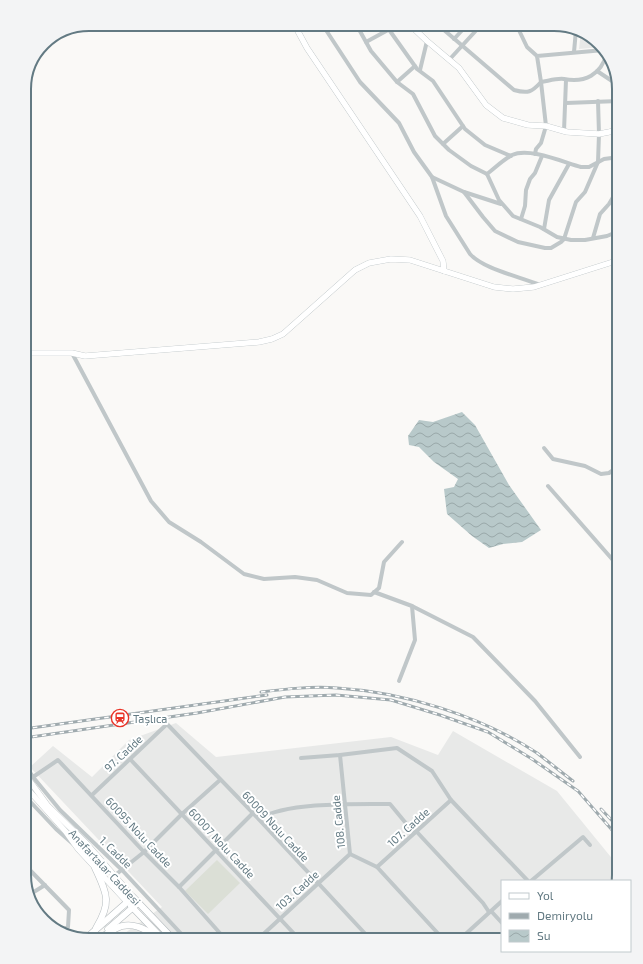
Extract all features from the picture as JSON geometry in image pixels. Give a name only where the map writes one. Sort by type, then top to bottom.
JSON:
[{"type":"main road","points":[[298,31],[307,48],[420,216],[443,261],[444,271]]},
{"type":"main road","points":[[416,31],[459,68],[486,105],[503,118],[528,125],[546,126],[564,131],[599,134],[612,131]]},
{"type":"main road","points":[[31,353],[72,353],[85,356],[259,342],[272,339],[283,334],[356,270],[369,263],[391,259],[410,260],[494,286],[513,289],[540,285],[612,262]]},
{"type":"main road","name":"Anafartalar Caddesi","points":[[31,783],[48,806],[86,843],[138,903],[167,933]]},
{"type":"main road","name":"Anafartalar Caddesi","points":[[31,793],[66,832],[78,849],[156,933]]},
{"type":"main road","points":[[94,932],[104,914],[106,902],[102,885],[95,868]]},
{"type":"main road","points":[[94,932],[133,897]]},
{"type":"main road","points":[[104,933],[138,903]]},
{"type":"main road","points":[[107,933],[115,928],[130,925],[146,929],[152,933]]},
{"type":"street","points":[[327,31],[360,82],[398,124],[414,152],[432,177],[446,216],[474,258],[499,270],[540,285]]},
{"type":"street","points":[[360,31],[371,52],[397,82],[413,94],[435,136],[448,150],[487,174],[499,200],[513,216],[544,229],[557,237],[571,240],[594,238],[612,234]]},
{"type":"street","points":[[366,42],[386,31]]},
{"type":"street","points":[[389,31],[415,66],[433,80],[463,126],[485,145],[511,156]]},
{"type":"street","points":[[445,31],[514,90],[524,93],[534,90],[542,82],[591,77],[597,72],[604,60]]},
{"type":"street","points":[[454,39],[461,31]]},
{"type":"street","points":[[450,60],[476,31]]},
{"type":"street","points":[[519,31],[527,47],[537,56],[542,82],[546,126],[541,144],[536,149],[535,154]]},
{"type":"street","points":[[574,52],[576,35]]},
{"type":"street","points":[[420,70],[427,42]]},
{"type":"street","points":[[537,56],[597,50]]},
{"type":"street","points":[[397,82],[415,66]]},
{"type":"street","points":[[597,72],[612,81]]},
{"type":"street","points":[[564,131],[566,80]]},
{"type":"street","points":[[464,192],[483,218],[495,231],[518,242],[545,248],[551,248],[561,242],[564,238],[576,202],[585,192],[598,162],[598,101]]},
{"type":"street","points":[[566,103],[612,101]]},
{"type":"street","points":[[443,144],[463,126]]},
{"type":"street","points":[[487,174],[511,156],[519,152],[535,154],[581,167],[589,167],[604,159],[612,157]]},
{"type":"street","points":[[520,219],[525,206],[526,190],[542,156]]},
{"type":"street","points":[[544,229],[549,200],[569,164]]},
{"type":"street","points":[[432,177],[464,192],[503,205]]},
{"type":"street","points":[[594,238],[600,214],[612,199]]},
{"type":"street","points":[[72,353],[151,501],[169,522],[201,542],[244,574],[264,579],[295,577],[317,580],[347,593],[371,595],[379,588],[384,562],[402,542]]},
{"type":"street","points":[[544,448],[553,459],[585,466],[601,474],[609,473],[612,471]]},
{"type":"street","points":[[548,486],[612,559]]},
{"type":"street","points":[[374,592],[412,606],[473,637],[535,701],[580,757]]},
{"type":"street","points":[[399,681],[415,640],[412,606]]},
{"type":"street","name":"97. Cadde","points":[[92,795],[167,724]]},
{"type":"street","name":"60009 Nolu Cadde","points":[[167,724],[253,813],[364,933]]},
{"type":"street","points":[[301,758],[340,756],[397,748],[432,770],[452,800],[527,880],[583,837],[590,845]]},
{"type":"street","name":"108. Cadde","points":[[340,756],[350,854],[377,867],[438,933]]},
{"type":"street","name":"60007 Nolu Cadde","points":[[130,759],[293,933]]},
{"type":"street","name":"60095 Nolu Cadde","points":[[33,777],[58,760],[179,887],[220,933]]},
{"type":"street","name":"1. Cadde","points":[[31,774],[60,810],[122,870],[180,933]]},
{"type":"street","points":[[114,876],[144,852],[182,814],[220,780]]},
{"type":"street","name":"107. Cadde","points":[[377,867],[452,800]]},
{"type":"street","points":[[31,802],[56,829],[78,849]]},
{"type":"street","points":[[259,820],[269,814],[282,810],[345,804],[390,804],[501,922]]},
{"type":"street","points":[[179,887],[253,813]]},
{"type":"street","name":"103. Cadde","points":[[264,933],[350,854]]},
{"type":"street","points":[[31,871],[69,910],[68,927],[66,928]]},
{"type":"street","points":[[34,892],[45,885]]},
{"type":"street","points":[[467,933],[501,902]]},
{"type":"shaded area","points":[[580,37],[595,48],[579,49]]},
{"type":"shaded area","points":[[176,723],[216,757],[391,737],[438,755],[453,731],[557,791],[612,858],[612,880],[501,880],[501,933],[125,933],[162,907],[31,768],[31,766],[53,746],[92,777],[129,740]]},
{"type":"shaded area","points":[[217,860],[240,883],[208,914],[185,891]]},
{"type":"water","points":[[462,412],[475,425],[509,485],[541,530],[522,542],[503,544],[489,548],[472,536],[447,514],[444,489],[454,487],[458,479],[434,462],[419,447],[409,445],[408,436],[419,420],[433,422]]},
{"type":"railway","points":[[261,692],[318,687],[363,690],[441,708],[467,717],[515,740],[537,753],[573,781]]},
{"type":"railway","points":[[31,728],[267,695]]},
{"type":"railway","points":[[31,737],[197,713],[285,697],[336,695],[391,700],[488,732],[532,759],[578,791],[612,830]]},
{"type":"railway","points":[[601,809],[612,821]]},
{"type":"place","name":"Taşlıca","points":[[120,718]]}]
